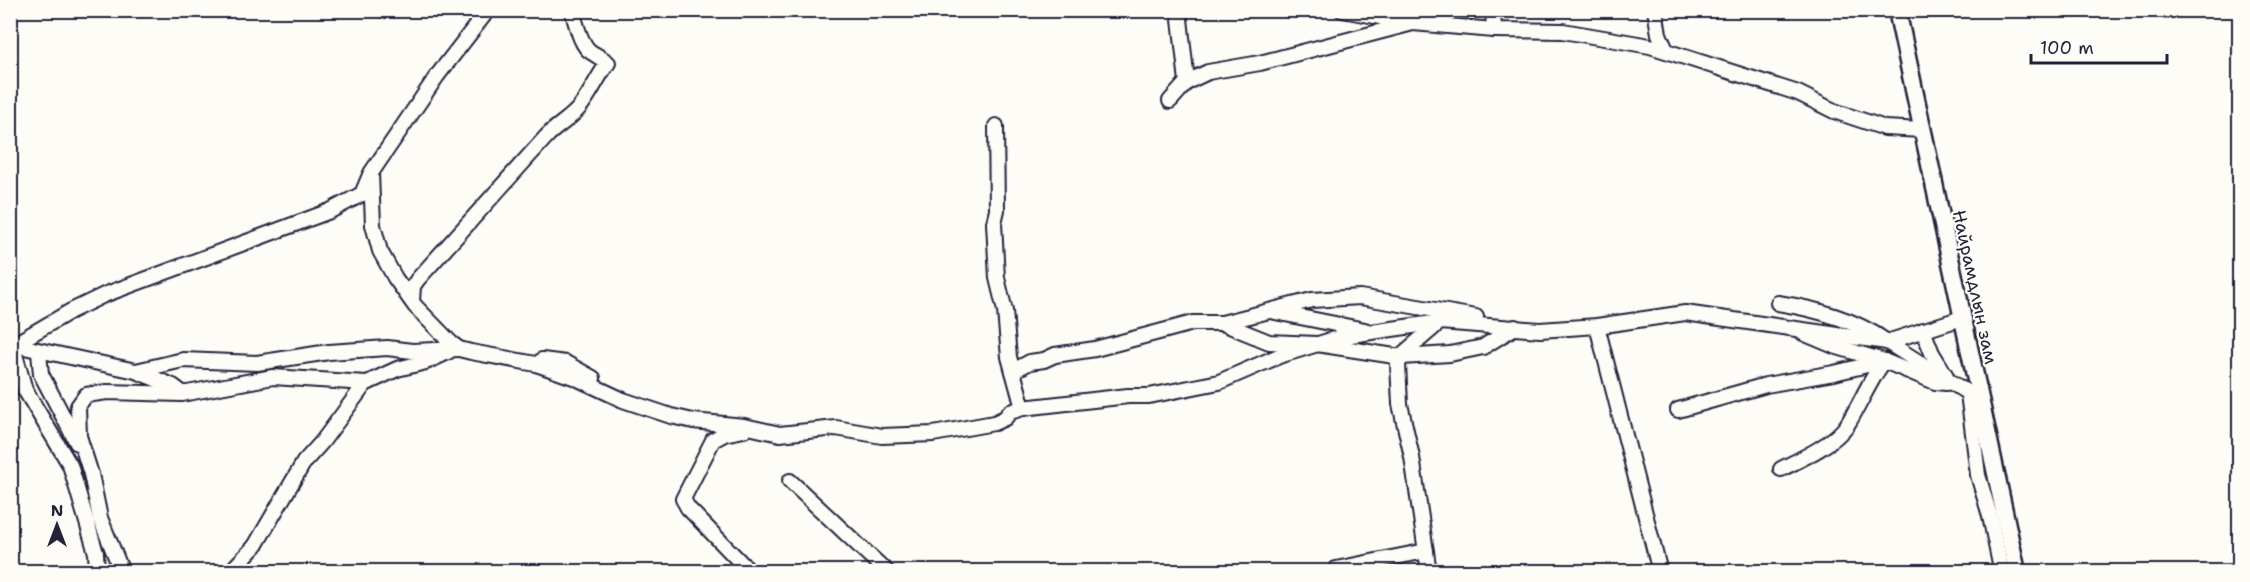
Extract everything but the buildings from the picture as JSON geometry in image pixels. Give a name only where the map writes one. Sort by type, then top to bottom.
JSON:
[{"type":"main road","name":"Найрамдлын зам","points":[[1897,10],[1962,318],[1974,395],[2009,570]]},
{"type":"street","points":[[11,343],[104,295],[330,211],[362,194],[371,173],[437,76],[488,10]]},
{"type":"street","points":[[412,301],[412,286],[554,129],[563,125],[580,107],[608,63],[591,52],[585,45],[572,10]]},
{"type":"street","points":[[1179,10],[1187,82]]},
{"type":"street","points":[[1342,10],[1413,23],[1494,30],[1563,31],[1666,50],[1798,93],[1834,111],[1885,128],[1922,130]]},
{"type":"street","points":[[1493,10],[1494,30]]},
{"type":"street","points":[[1655,10],[1659,34],[1666,50]]},
{"type":"street","points":[[1170,101],[1187,82],[1208,72],[1260,63],[1413,23]]},
{"type":"street","points":[[996,126],[994,223],[997,278],[1005,311],[1008,349],[1023,408]]},
{"type":"street","points":[[371,173],[373,225],[380,251],[394,278],[456,350]]},
{"type":"street","points":[[1013,371],[1030,362],[1044,360],[1055,355],[1095,349],[1154,331],[1170,330],[1193,323],[1222,323],[1312,300],[1360,297],[1482,318],[1497,326]]},
{"type":"street","points":[[1778,303],[1808,308],[1842,318],[1872,331],[1974,395]]},
{"type":"street","points":[[1270,311],[1376,332]]},
{"type":"street","points":[[136,370],[183,360],[257,363],[329,352],[387,348],[412,351],[456,350],[536,364],[643,407],[693,421],[788,434],[828,428],[855,430],[882,436],[923,435],[994,423],[1005,418],[1010,412],[1023,408],[1128,396],[1149,396],[1219,382],[1279,356],[1344,336],[1440,322],[1540,330],[1597,326],[1685,313],[1887,342],[1962,318]]},
{"type":"street","points":[[1429,572],[1412,457],[1400,404],[1398,364],[1401,357],[1440,322]]},
{"type":"street","points":[[1222,323],[1263,341],[1317,344],[1401,357],[1450,354],[1484,346],[1515,327]]},
{"type":"street","points":[[1597,326],[1660,572]]},
{"type":"street","points":[[1793,328],[1834,346],[1884,360],[1935,382],[1951,382]]},
{"type":"street","points":[[1923,330],[1932,353],[1951,382]]},
{"type":"street","points":[[11,343],[39,352],[136,370],[173,386],[182,394]]},
{"type":"street","points":[[11,343],[25,390],[70,465],[96,553],[97,572]]},
{"type":"street","points":[[119,567],[100,518],[87,462],[78,436],[78,406],[86,395],[107,392],[182,394],[273,377],[366,383],[397,369],[426,362],[456,350]]},
{"type":"street","points":[[39,352],[41,374],[87,462]]},
{"type":"street","points":[[1678,410],[1766,385],[1834,373],[1884,360]]},
{"type":"street","points":[[1781,469],[1826,444],[1846,427],[1884,360]]},
{"type":"street","points":[[230,572],[255,546],[304,462],[322,442],[366,383]]},
{"type":"street","points":[[748,427],[713,440],[683,499],[688,508],[750,572]]},
{"type":"street","points":[[790,481],[887,572]]},
{"type":"street","points":[[1336,569],[1426,551]]}]
